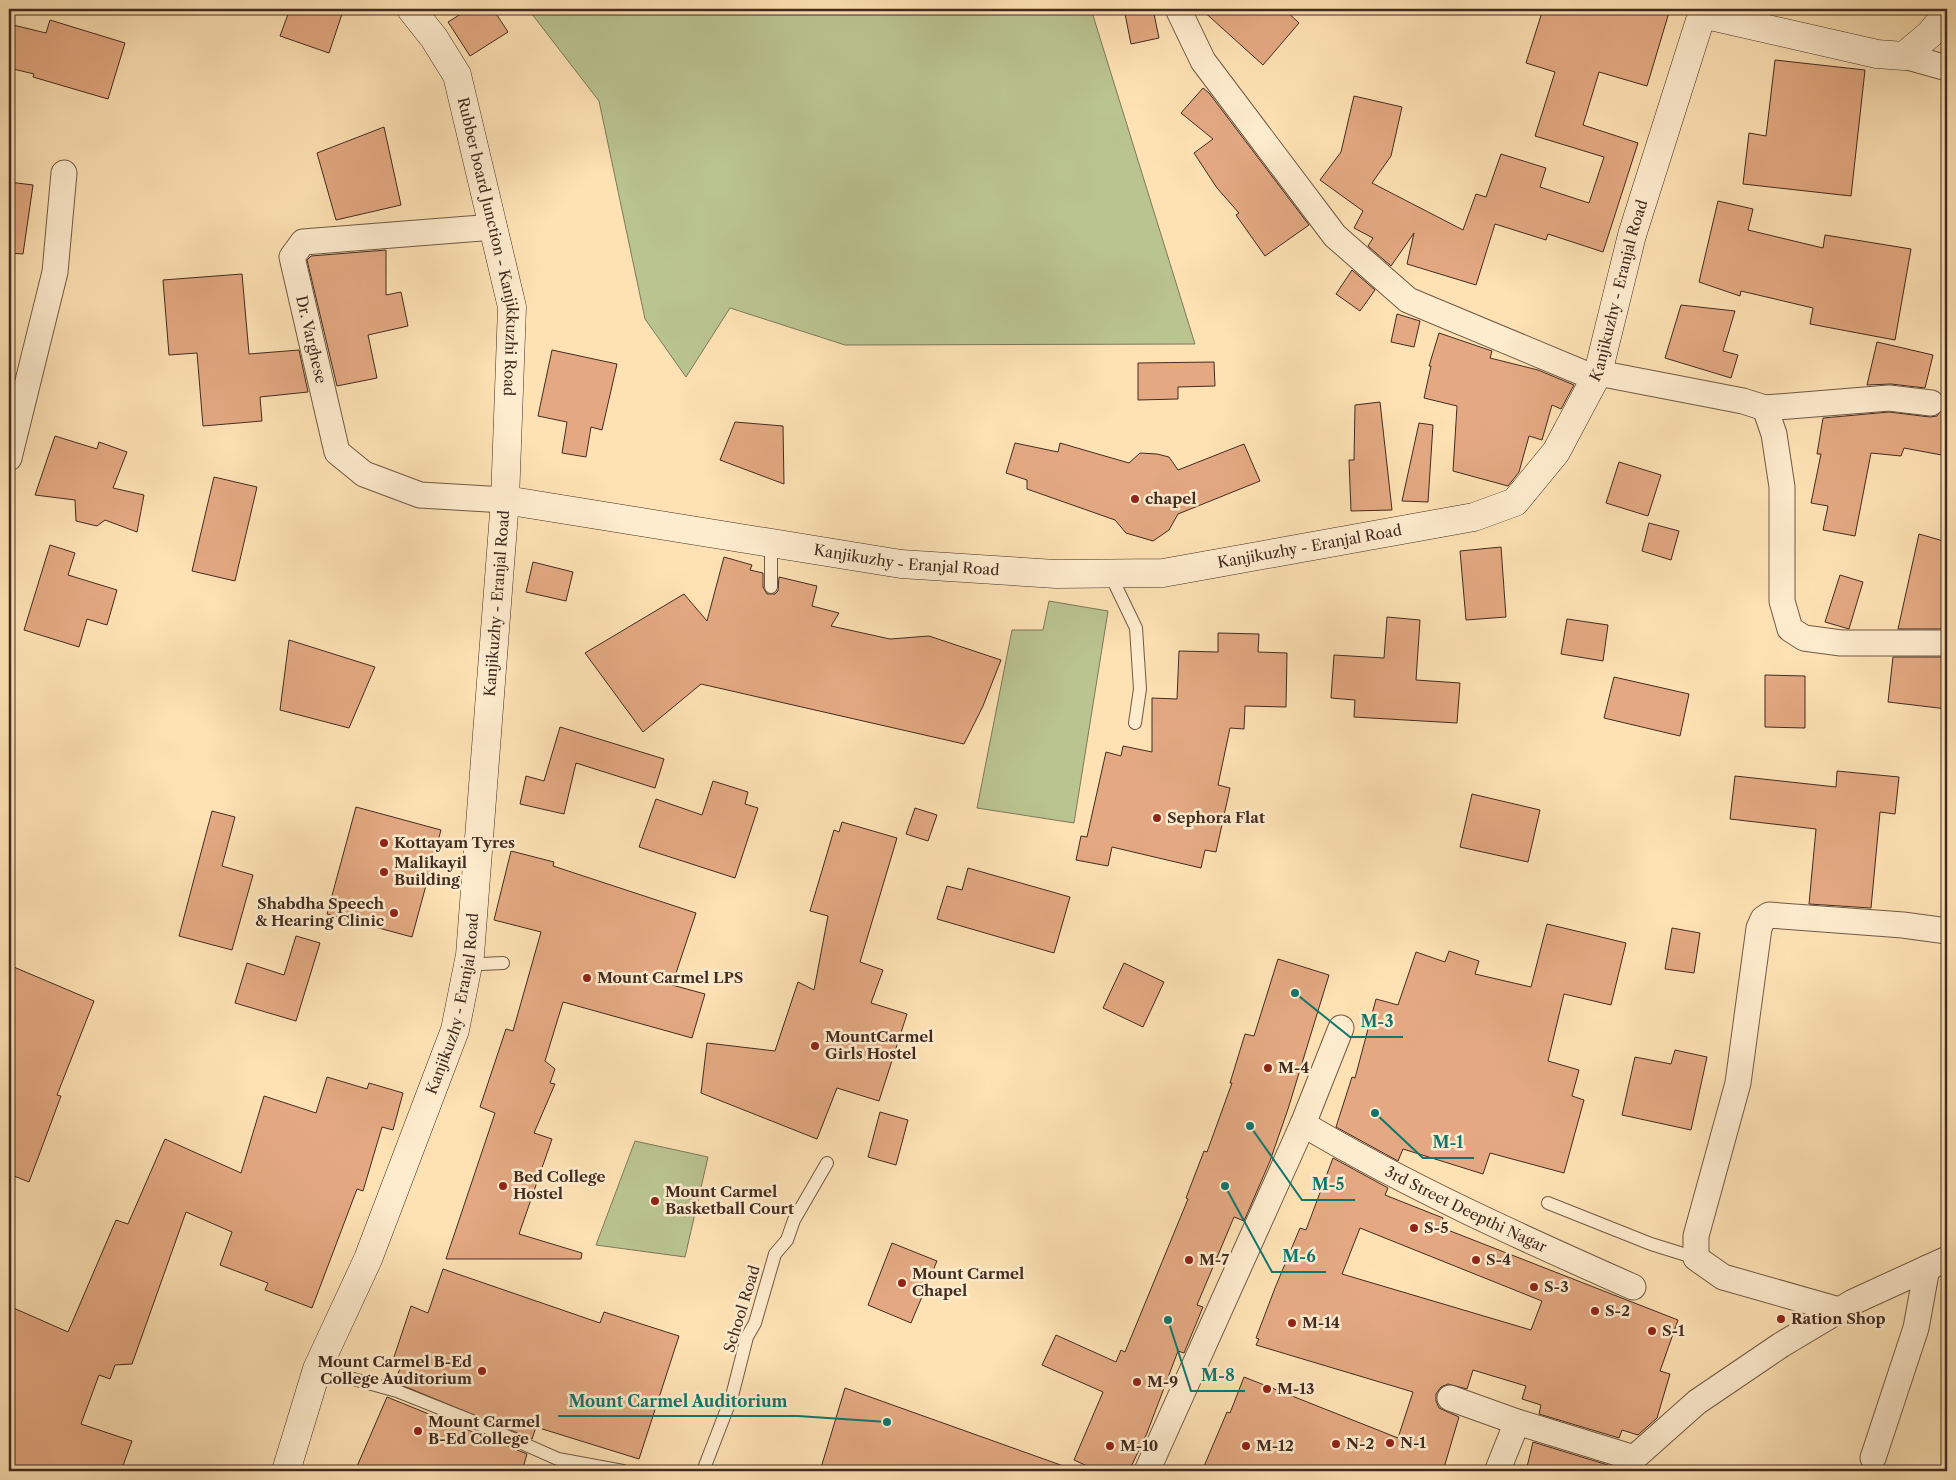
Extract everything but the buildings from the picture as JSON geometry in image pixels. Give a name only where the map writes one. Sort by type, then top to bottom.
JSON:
[{"type":"main road","name":"Rubber board Junction - Kanjikkuzhi Road","points":[[411,9],[434,38],[456,75],[512,307],[505,500]]},
{"type":"main road","name":"Kanjikuzhy - Eranjal Road","points":[[286,1471],[317,1369],[368,1259],[455,1030],[470,955],[505,500],[901,564],[1056,574],[1162,573],[1474,517],[1515,502],[1556,452],[1596,376],[1632,235],[1698,11],[1877,54],[1904,56]]},
{"type":"main road","points":[[1904,56],[1930,34],[1947,13]]},
{"type":"street","points":[[1178,9],[1203,61],[1335,236],[1408,300],[1596,376],[1742,401],[1765,408],[1889,398],[1932,403]]},
{"type":"street","points":[[1904,56],[1947,68]]},
{"type":"street","points":[[9,458],[55,272],[64,173]]},
{"type":"street","name":"Dr. Varghese","points":[[494,227],[303,242],[292,257],[337,452],[364,474],[420,495],[505,500]]},
{"type":"street","points":[[1765,408],[1774,434],[1782,487],[1782,601],[1790,629],[1804,638],[1841,643],[1947,643]]},
{"type":"street","points":[[1838,1310],[1724,1277],[1696,1258],[1696,1236],[1738,1083],[1759,928],[1763,919],[1769,915],[1903,925],[1947,931]]},
{"type":"street","points":[[1147,1471],[1303,1124],[1341,1028]]},
{"type":"street","name":"3rd Street Deepthi Nagar","points":[[1303,1124],[1365,1161],[1475,1217],[1633,1287]]},
{"type":"street","points":[[1450,1398],[1630,1465],[1697,1402],[1781,1345],[1838,1310],[1937,1264]]},
{"type":"street","points":[[1873,1458],[1937,1264]]},
{"type":"street","points":[[1498,1467],[1517,1422]]},
{"type":"lane","points":[[771,543],[771,587]]},
{"type":"lane","points":[[1110,574],[1136,628],[1140,689],[1135,723]]},
{"type":"lane","points":[[470,955],[481,964],[503,963]]},
{"type":"lane","name":"School Road","points":[[703,1471],[732,1396],[747,1337],[755,1323],[775,1254],[787,1240],[794,1220],[827,1164]]},
{"type":"lane","points":[[1548,1203],[1651,1244],[1696,1258]]},
{"type":"lane","points":[[317,1369],[397,1391],[472,1421],[558,1459],[624,1471]]},
{"type":"green space","points":[[528,9],[1091,9],[1195,344],[845,345],[730,308],[686,377],[645,319],[599,101]]},
{"type":"green space","points":[[1049,601],[1108,611],[1074,823],[977,808],[1012,630],[1043,630]]},
{"type":"green space","name":"Mount Carmel Basketball Court","points":[[635,1141],[708,1157],[685,1257],[596,1245]]},
{"type":"place","name":"chapel","points":[[1135,499]]},
{"type":"place","name":"Sephora Flat","points":[[1157,818]]},
{"type":"place","name":"Kottayam Tyres","points":[[384,843]]},
{"type":"place","name":"Malikayil Building","points":[[384,872]]},
{"type":"place","name":"Shabdha Speech & Hearing Clinic","points":[[394,913]]},
{"type":"place","name":"Mount Carmel LPS","points":[[587,978]]},
{"type":"place","name":"M-3","points":[[1295,993]]},
{"type":"place","name":"MountCarmel Girls Hostel","points":[[815,1046]]},
{"type":"place","name":"M-4","points":[[1268,1068]]},
{"type":"place","name":"M-1","points":[[1375,1113]]},
{"type":"place","name":"M-5","points":[[1250,1126]]},
{"type":"place","name":"Bed College Hostel","points":[[503,1186]]},
{"type":"place","name":"M-6","points":[[1225,1186]]},
{"type":"place","name":"Mount Carmel Basketball Court","points":[[655,1201]]},
{"type":"place","name":"S-5","points":[[1414,1228]]},
{"type":"place","name":"M-7","points":[[1189,1260]]},
{"type":"place","name":"S-4","points":[[1476,1260]]},
{"type":"place","name":"Mount Carmel Chapel","points":[[902,1283]]},
{"type":"place","name":"S-3","points":[[1534,1287]]},
{"type":"place","name":"S-2","points":[[1595,1311]]},
{"type":"place","name":"Ration Shop","points":[[1781,1319]]},
{"type":"place","name":"M-8","points":[[1168,1320]]},
{"type":"place","name":"M-14","points":[[1292,1323]]},
{"type":"place","name":"S-1","points":[[1652,1331]]},
{"type":"place","name":"Mount Carmel B-Ed College Auditorium","points":[[482,1371]]},
{"type":"place","name":"M-9","points":[[1137,1382]]},
{"type":"place","name":"M-13","points":[[1267,1389]]},
{"type":"place","name":"Mount Carmel Auditorium","points":[[887,1422]]},
{"type":"place","name":"Mount Carmel B-Ed College","points":[[418,1431]]},
{"type":"place","name":"N-1","points":[[1390,1443]]},
{"type":"place","name":"N-2","points":[[1336,1444]]},
{"type":"place","name":"M-10","points":[[1110,1446]]},
{"type":"place","name":"M-12","points":[[1246,1446]]}]
